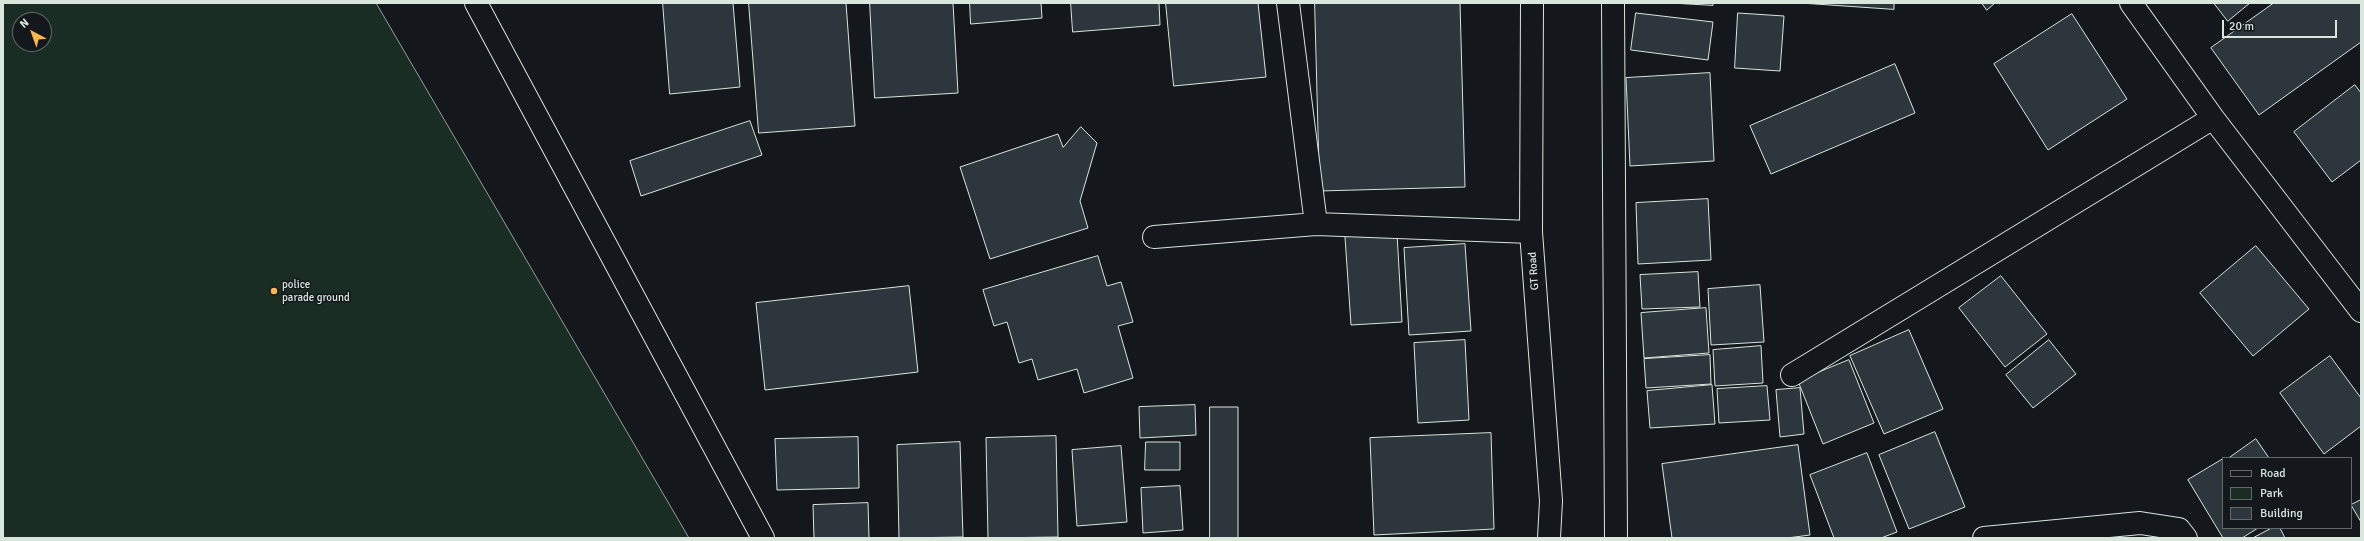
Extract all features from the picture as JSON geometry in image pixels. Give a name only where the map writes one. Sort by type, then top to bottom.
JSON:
[{"type":"street","points":[[476,3],[763,538]]},
{"type":"street","points":[[1288,3],[1316,224]]},
{"type":"street","name":"GT Road","points":[[1532,3],[1531,232],[1551,501],[1549,538]]},
{"type":"street","points":[[1614,3],[1616,538]]},
{"type":"street","points":[[2131,3],[2213,118],[2361,311]]},
{"type":"street","points":[[1792,375],[2213,118]]},
{"type":"street","points":[[1154,237],[1316,224],[1531,232]]},
{"type":"street","points":[[1984,538],[2140,523],[2179,529],[2186,538]]},
{"type":"green space","name":"police parade ground","points":[[3,3],[376,3],[689,538],[3,538]]},
{"type":"building","points":[[663,3],[733,3],[740,87],[670,94]]},
{"type":"building","points":[[749,3],[846,3],[855,126],[759,133]]},
{"type":"building","points":[[870,3],[953,3],[958,93],[875,98]]},
{"type":"building","points":[[970,3],[1041,3],[1042,18],[971,24]]},
{"type":"building","points":[[1071,3],[1159,3],[1160,25],[1073,32]]},
{"type":"building","points":[[1166,3],[1258,3],[1266,77],[1174,86]]},
{"type":"building","points":[[1315,3],[1460,3],[1465,187],[1320,191]]},
{"type":"building","points":[[1671,3],[1713,3],[1713,5]]},
{"type":"building","points":[[1801,3],[1894,3],[1894,9]]},
{"type":"building","points":[[1982,3],[1995,3],[1987,10]]},
{"type":"building","points":[[2214,3],[2250,3],[2228,21]]},
{"type":"building","points":[[2274,3],[2361,3],[2361,42],[2259,115],[2211,48]]},
{"type":"building","points":[[1636,13],[1713,22],[1708,60],[1631,50]]},
{"type":"building","points":[[1738,13],[1784,16],[1780,71],[1735,68]]},
{"type":"building","points":[[2072,14],[2127,99],[2048,150],[1994,64]]},
{"type":"building","points":[[1895,64],[1915,113],[1771,174],[1750,126]]},
{"type":"building","points":[[1710,73],[1714,161],[1630,166],[1626,78]]},
{"type":"building","points":[[2355,85],[2361,93],[2361,160],[2332,182],[2294,132]]},
{"type":"building","points":[[750,121],[762,155],[641,196],[630,161]]},
{"type":"building","points":[[1081,127],[1097,143],[1080,201],[1088,228],[990,259],[960,167],[1058,134],[1063,147]]},
{"type":"building","points":[[1708,199],[1711,260],[1638,264],[1636,203]]},
{"type":"building","points":[[1397,233],[1402,322],[1351,325],[1345,237]]},
{"type":"building","points":[[1465,244],[1471,331],[1409,335],[1404,248]]},
{"type":"building","points":[[2256,246],[2309,309],[2253,356],[2200,293]]},
{"type":"building","points":[[1098,256],[1107,286],[1121,282],[1133,322],[1118,326],[1133,378],[1084,393],[1077,369],[1038,380],[1032,359],[1019,363],[1007,322],[994,326],[983,290]]},
{"type":"building","points":[[1698,272],[1700,307],[1642,309],[1640,275]]},
{"type":"building","points":[[2001,276],[2047,334],[2005,367],[1959,308]]},
{"type":"building","points":[[1760,285],[1764,342],[1711,345],[1708,289]]},
{"type":"building","points":[[909,286],[918,372],[765,390],[756,303]]},
{"type":"building","points":[[1706,308],[1709,353],[1644,358],[1641,313]]},
{"type":"building","points":[[1909,330],[1943,409],[1884,434],[1850,356]]},
{"type":"building","points":[[1465,340],[1469,420],[1418,423],[1414,343]]},
{"type":"building","points":[[2049,340],[2076,374],[2033,408],[2006,375]]},
{"type":"building","points":[[1761,346],[1763,383],[1715,386],[1713,350]]},
{"type":"building","points":[[1710,355],[1711,384],[1646,388],[1644,359]]},
{"type":"building","points":[[2330,356],[2361,398],[2361,426],[2324,454],[2280,393]]},
{"type":"building","points":[[1849,360],[1874,423],[1823,444],[1798,381]]},
{"type":"building","points":[[1712,385],[1715,424],[1650,428],[1647,391]]},
{"type":"building","points":[[1767,386],[1770,420],[1719,423],[1717,389]]},
{"type":"building","points":[[1800,388],[1804,434],[1780,437],[1776,390]]},
{"type":"building","points":[[1195,405],[1196,435],[1140,438],[1139,407]]},
{"type":"building","points":[[1210,407],[1238,407],[1238,538],[1210,538]]},
{"type":"building","points":[[1935,432],[1965,507],[1909,529],[1879,455]]},
{"type":"building","points":[[1491,433],[1494,529],[1374,535],[1370,438]]},
{"type":"building","points":[[1056,436],[1058,537],[988,538],[986,438]]},
{"type":"building","points":[[858,437],[859,488],[777,490],[775,439]]},
{"type":"building","points":[[2256,439],[2268,457],[2230,457]]},
{"type":"building","points":[[960,442],[963,537],[899,538],[897,445]]},
{"type":"building","points":[[1146,442],[1180,442],[1180,470],[1145,470]]},
{"type":"building","points":[[1798,445],[1810,535],[1787,538],[1672,538],[1662,464]]},
{"type":"building","points":[[1121,446],[1127,522],[1077,526],[1072,450]]},
{"type":"building","points":[[1867,453],[1897,532],[1881,538],[1834,538],[1810,475]]},
{"type":"building","points":[[2222,460],[2222,529],[2256,529],[2242,538],[2223,538],[2188,480]]},
{"type":"building","points":[[1180,486],[1183,530],[1143,533],[1141,488]]},
{"type":"building","points":[[2361,500],[2361,522],[2352,507],[2352,504]]},
{"type":"building","points":[[868,503],[869,538],[814,538],[813,505]]},
{"type":"building","points":[[2270,529],[2280,529],[2285,538],[2253,538]]},
{"type":"place","name":"police parade ground","points":[[274,291]]}]
